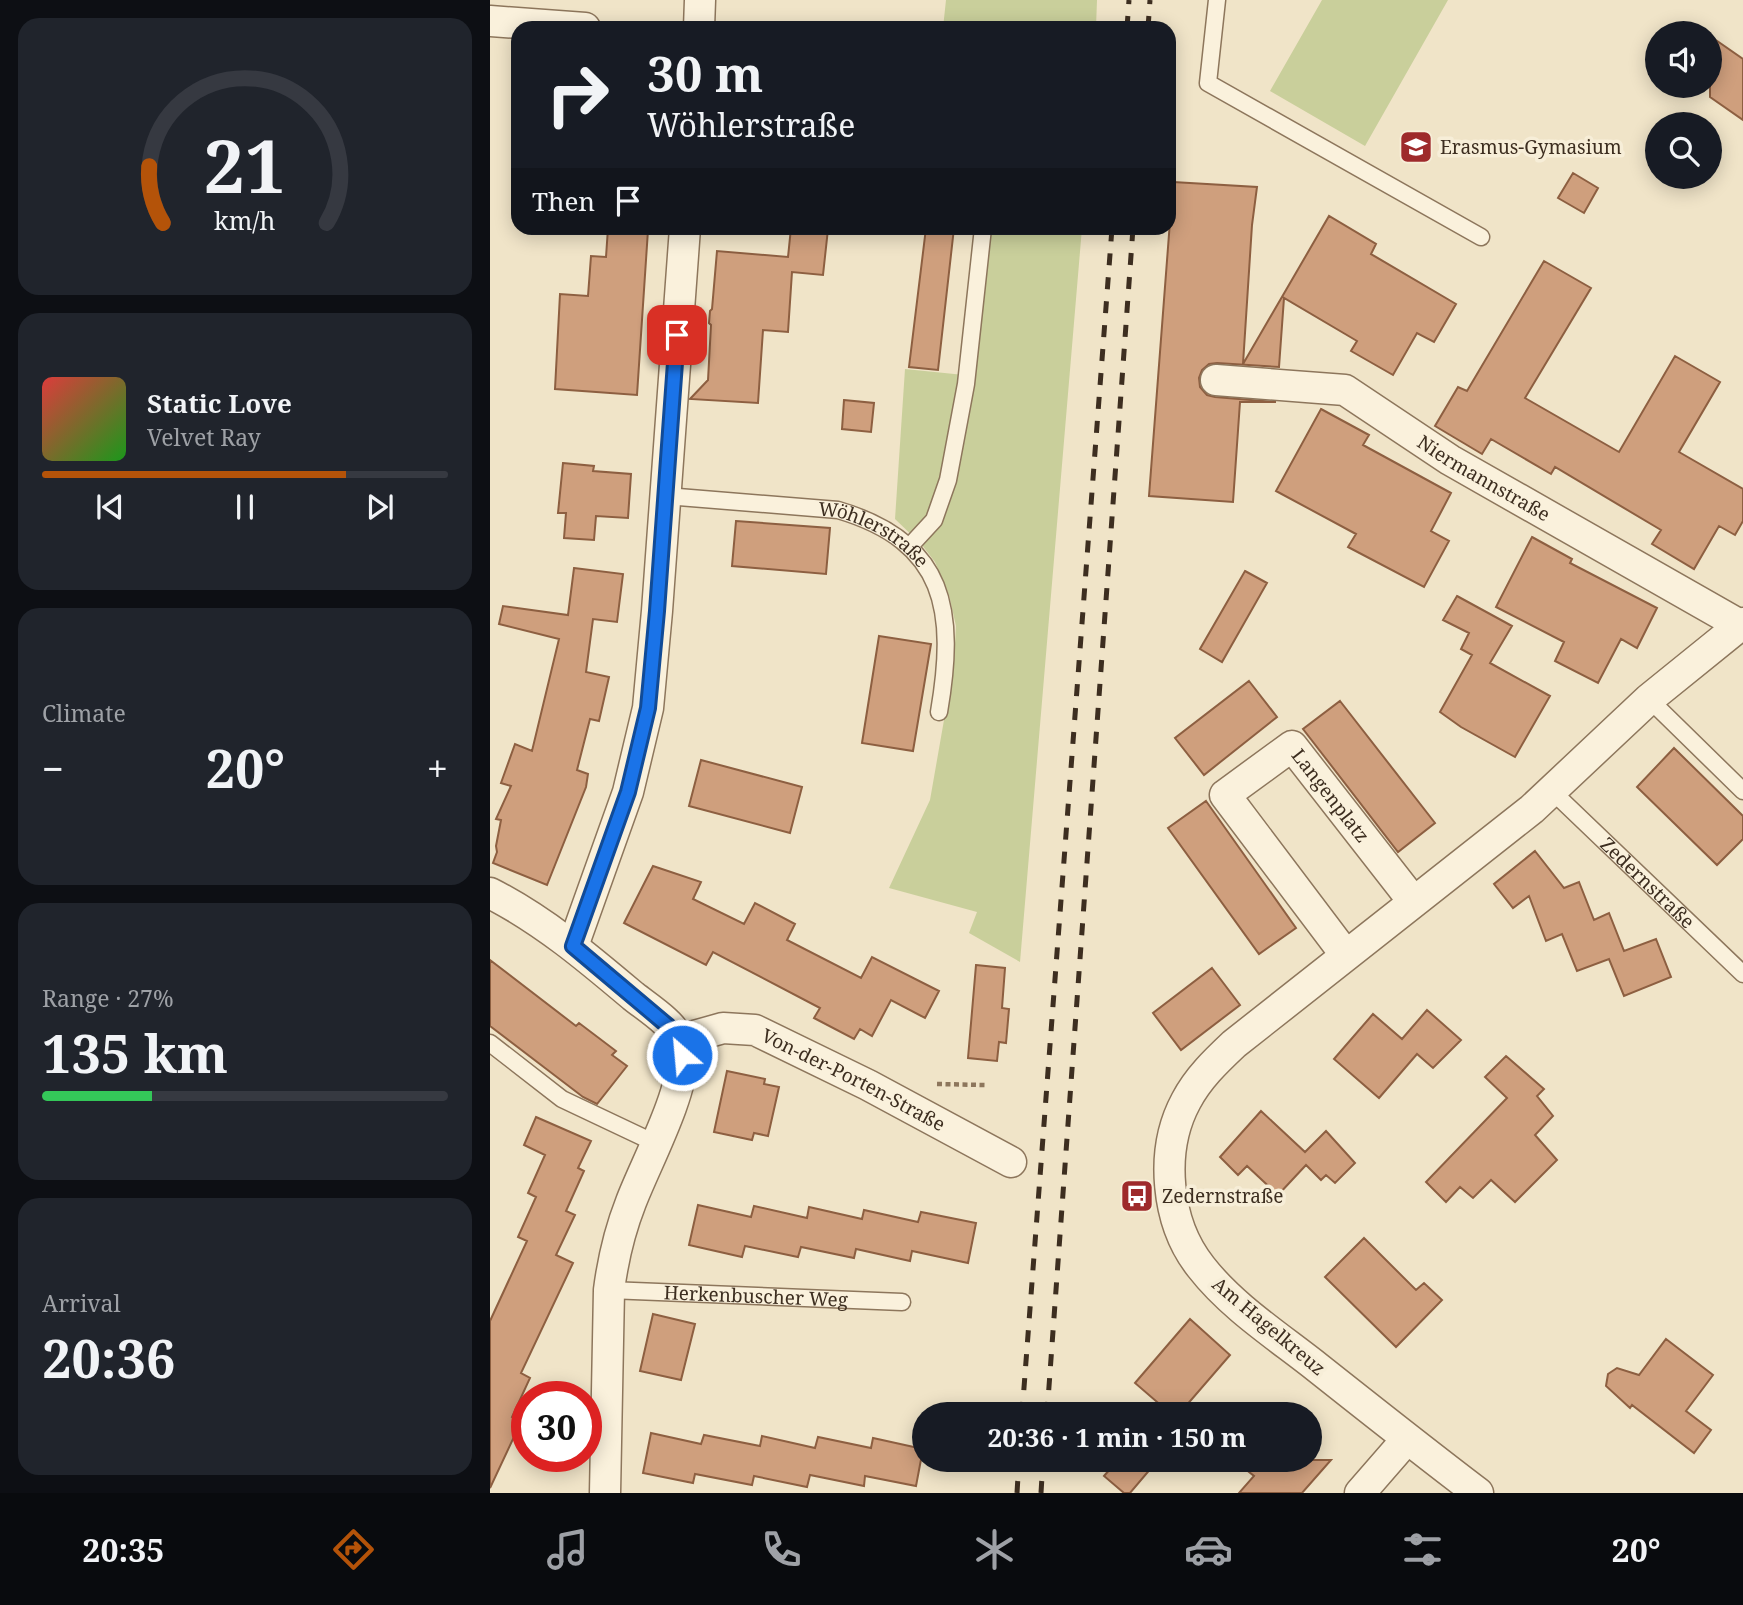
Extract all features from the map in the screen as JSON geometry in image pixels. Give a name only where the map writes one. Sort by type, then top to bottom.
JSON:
[{"type":"street","points":[[699,21],[700,0]]},
{"type":"street","points":[[490,20],[511,22]]},
{"type":"street","points":[[573,946],[628,792],[648,708],[685,235]]},
{"type":"street","name":"Niermannstraße","points":[[1216,380],[1345,390],[1450,460],[1742,624]]},
{"type":"street","points":[[1345,954],[1552,792],[1649,699],[1742,624]]},
{"type":"street","name":"Langenplatz","points":[[1345,954],[1226,795],[1292,746],[1413,901]]},
{"type":"street","points":[[490,893],[573,946],[654,1013],[680,1040],[681,1072],[677,1090],[623,1223],[609,1290],[605,1493]]},
{"type":"street","name":"Am Hagelkreuz","points":[[1345,954],[1234,1044],[1198,1082],[1185,1103],[1176,1128],[1170,1175],[1173,1206],[1180,1230],[1194,1257],[1215,1283],[1256,1320],[1478,1493]]},
{"type":"street","name":"Von-der-Porten-Straße","points":[[680,1040],[723,1028],[744,1028],[767,1034],[1012,1162]]},
{"type":"street","points":[[1360,1493],[1407,1439]]},
{"type":"lane","points":[[1217,0],[1208,83],[1481,237]]},
{"type":"lane","points":[[910,546],[934,520],[948,480],[965,384],[982,235]]},
{"type":"lane","name":"Wöhlerstraße","points":[[666,496],[838,510],[882,526],[910,546],[932,578],[945,616],[947,662],[939,712]]},
{"type":"lane","points":[[1649,699],[1743,790]]},
{"type":"lane","name":"Zedernstraße","points":[[1552,792],[1743,974]]},
{"type":"lane","points":[[490,1043],[562,1099],[655,1143]]},
{"type":"lane","name":"Herkenbuscher Weg","points":[[609,1290],[902,1302]]},
{"type":"green space","points":[[946,0],[1097,0],[1096,21],[944,21]]},
{"type":"green space","points":[[1322,0],[1448,0],[1365,146],[1270,91]]},
{"type":"green space","points":[[991,235],[1081,235],[1020,962],[969,933],[977,912],[889,888],[930,800],[954,663],[956,626],[949,595],[935,562],[895,519],[905,369],[974,376]]},
{"type":"building","points":[[1722,44],[1743,59],[1743,120],[1711,98],[1722,98]]},
{"type":"building","points":[[1573,173],[1598,188],[1584,213],[1558,198]]},
{"type":"building","points":[[1176,182],[1257,187],[1243,364],[1329,216],[1376,244],[1371,254],[1456,304],[1434,342],[1417,333],[1393,375],[1351,351],[1357,341],[1284,298],[1279,367],[1209,364],[1202,370],[1199,378],[1200,387],[1207,395],[1276,402],[1240,402],[1233,502],[1149,496],[1169,235],[1176,235]]},
{"type":"building","points":[[608,235],[648,235],[637,395],[555,389],[560,294],[588,296],[591,256],[606,257]]},
{"type":"building","points":[[790,235],[827,235],[823,275],[792,272],[788,332],[763,330],[758,403],[690,399],[708,380],[709,323],[717,251],[788,257]]},
{"type":"building","points":[[925,235],[953,235],[938,370],[909,367]]},
{"type":"building","points":[[1544,261],[1591,288],[1525,398],[1619,452],[1675,356],[1720,382],[1679,452],[1743,489],[1743,521],[1735,535],[1719,526],[1694,569],[1652,544],[1661,530],[1555,467],[1551,474],[1491,439],[1482,454],[1435,426],[1458,387],[1467,391]]},
{"type":"building","points":[[844,400],[874,403],[871,432],[842,429]]},
{"type":"building","points":[[1321,409],[1369,435],[1363,445],[1451,493],[1431,531],[1449,541],[1424,587],[1348,547],[1356,534],[1276,491]]},
{"type":"building","points":[[563,463],[594,466],[593,471],[631,474],[628,518],[596,516],[594,540],[564,538],[566,513],[558,513]]},
{"type":"building","points":[[736,521],[830,528],[826,574],[732,566]]},
{"type":"building","points":[[1532,537],[1572,559],[1570,563],[1657,608],[1637,648],[1621,639],[1598,683],[1555,661],[1564,642],[1496,607]]},
{"type":"building","points":[[574,568],[623,574],[617,622],[593,619],[586,672],[609,677],[599,721],[590,719],[577,770],[588,774],[586,787],[547,885],[493,863],[501,820],[496,819],[511,786],[501,783],[515,744],[532,751],[559,639],[499,624],[503,606],[568,615]]},
{"type":"building","points":[[1245,571],[1267,583],[1222,662],[1200,649]]},
{"type":"building","points":[[1457,596],[1512,626],[1490,663],[1550,696],[1515,757],[1440,712],[1472,655],[1461,649],[1469,633],[1443,620]]},
{"type":"building","points":[[879,636],[931,644],[913,751],[862,743]]},
{"type":"building","points":[[1249,681],[1277,717],[1204,775],[1175,738]]},
{"type":"building","points":[[1340,701],[1435,823],[1398,852],[1303,729]]},
{"type":"building","points":[[1674,748],[1743,816],[1743,839],[1717,865],[1637,787]]},
{"type":"building","points":[[701,760],[802,787],[790,833],[689,806]]},
{"type":"building","points":[[1206,801],[1296,928],[1259,954],[1168,828]]},
{"type":"building","points":[[1535,851],[1564,888],[1579,882],[1594,920],[1609,913],[1624,951],[1656,939],[1671,977],[1624,996],[1609,959],[1577,971],[1562,934],[1546,941],[1529,896],[1513,908],[1494,884]]},
{"type":"building","points":[[653,866],[701,882],[693,899],[744,924],[755,903],[795,924],[787,940],[861,978],[872,957],[939,991],[925,1018],[891,1000],[872,1036],[860,1029],[854,1039],[814,1018],[820,1008],[713,952],[706,965],[624,923]]},
{"type":"building","points":[[490,960],[576,1026],[579,1023],[616,1051],[612,1055],[627,1066],[597,1104],[583,1097],[490,1026]]},
{"type":"building","points":[[976,965],[1005,968],[1002,1008],[1009,1009],[1006,1043],[999,1042],[997,1061],[968,1058]]},
{"type":"building","points":[[1212,968],[1240,1005],[1181,1050],[1153,1013]]},
{"type":"building","points":[[1427,1010],[1461,1040],[1433,1068],[1417,1054],[1379,1098],[1334,1059],[1373,1014],[1402,1039]]},
{"type":"building","points":[[1506,1056],[1544,1089],[1537,1096],[1553,1116],[1535,1135],[1557,1160],[1515,1202],[1491,1180],[1473,1198],[1460,1187],[1446,1202],[1426,1182],[1507,1098],[1485,1077]]},
{"type":"building","points":[[727,1071],[765,1079],[764,1084],[779,1087],[768,1136],[754,1133],[752,1140],[714,1132]]},
{"type":"building","points":[[1261,1111],[1305,1152],[1326,1131],[1355,1163],[1335,1183],[1326,1175],[1321,1180],[1306,1165],[1278,1195],[1247,1166],[1238,1175],[1220,1157]]},
{"type":"building","points":[[536,1117],[591,1141],[578,1168],[584,1171],[566,1211],[575,1215],[556,1255],[573,1263],[521,1373],[530,1378],[529,1381],[511,1381],[511,1443],[490,1488],[490,1321],[527,1241],[518,1237],[536,1197],[528,1193],[545,1155],[524,1145]]},
{"type":"building","points":[[698,1205],[751,1217],[754,1206],[807,1218],[809,1207],[862,1219],[864,1210],[918,1222],[921,1212],[976,1223],[968,1263],[912,1251],[910,1261],[856,1249],[854,1258],[801,1247],[798,1257],[745,1246],[742,1257],[689,1245]]},
{"type":"building","points":[[1364,1238],[1416,1290],[1424,1283],[1442,1300],[1396,1347],[1325,1277]]},
{"type":"building","points":[[653,1314],[695,1324],[681,1380],[640,1371]]},
{"type":"building","points":[[1190,1319],[1230,1355],[1189,1402],[1157,1402],[1135,1383]]},
{"type":"building","points":[[1666,1339],[1713,1375],[1686,1411],[1711,1430],[1694,1453],[1632,1405],[1630,1408],[1606,1386],[1608,1374],[1617,1368],[1639,1375]]},
{"type":"building","points":[[651,1433],[701,1444],[704,1435],[760,1446],[762,1436],[815,1448],[818,1437],[871,1448],[873,1438],[912,1447],[912,1472],[919,1472],[916,1486],[865,1476],[864,1486],[810,1475],[807,1487],[754,1476],[752,1485],[695,1474],[693,1483],[643,1473]]},
{"type":"building","points":[[1322,1460],[1331,1460],[1322,1470]]},
{"type":"building","points":[[1108,1472],[1148,1472],[1130,1493],[1124,1493],[1104,1476]]},
{"type":"building","points":[[1249,1472],[1320,1472],[1302,1493],[1239,1493],[1254,1476]]},
{"type":"railway","points":[[1128,21],[1129,0]]},
{"type":"railway","points":[[1148,21],[1150,0]]},
{"type":"railway","points":[[1023,1402],[1111,235]]},
{"type":"railway","points":[[1048,1402],[1132,235]]},
{"type":"railway","points":[[1017,1493],[1018,1472]]},
{"type":"railway","points":[[1041,1493],[1042,1472]]},
{"type":"place","name":"Erasmus-Gymasium","points":[[1416,147]]},
{"type":"place","name":"Zedernstraße","points":[[1137,1196]]},
{"type":"route","points":[[677,335],[648,708],[628,792],[573,946],[668,1026],[680,1040],[682,1055]]}]
